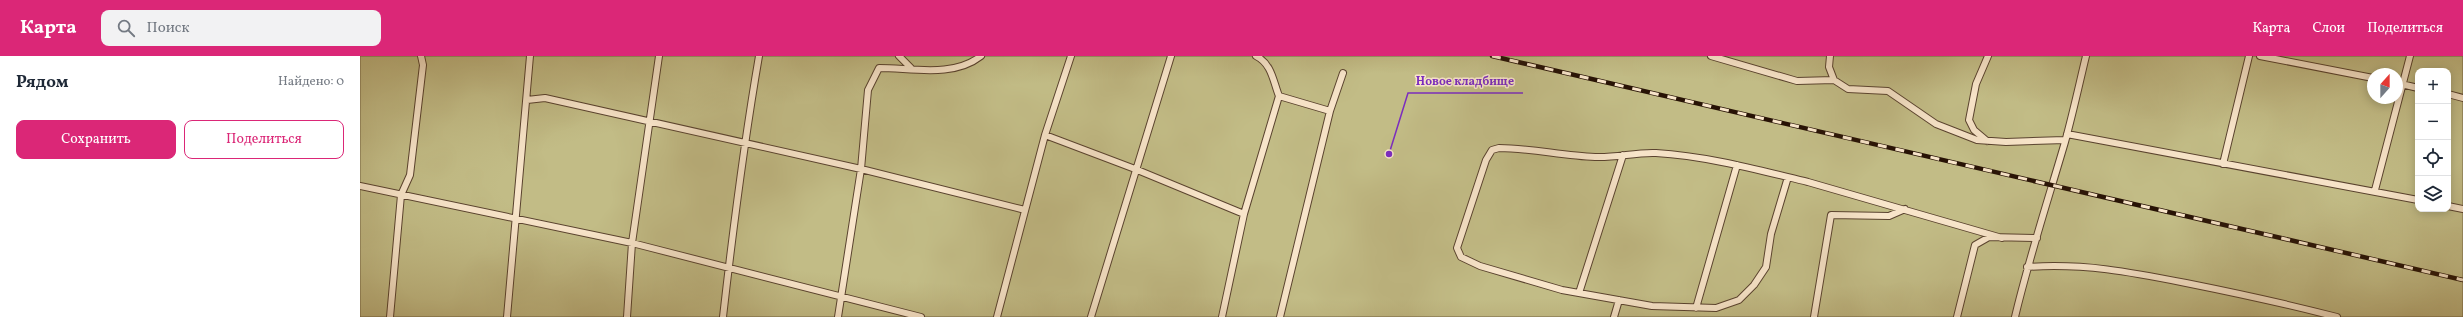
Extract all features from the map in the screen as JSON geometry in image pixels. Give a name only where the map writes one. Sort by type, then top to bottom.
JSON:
[{"type":"lane","points":[[390,317],[401,195],[410,175],[423,65],[421,56]]},
{"type":"lane","points":[[507,317],[530,56]]},
{"type":"lane","points":[[627,317],[632,243],[648,122],[659,56]]},
{"type":"lane","points":[[723,317],[744,143],[760,56]]},
{"type":"lane","points":[[899,56],[911,68]]},
{"type":"lane","points":[[838,317],[861,169],[868,90],[879,68],[952,70],[970,64],[981,56]]},
{"type":"lane","points":[[997,317],[1044,135],[1072,56]]},
{"type":"lane","points":[[1090,317],[1171,56]]},
{"type":"lane","points":[[1222,317],[1244,214],[1279,96],[1273,74],[1263,60],[1256,56]]},
{"type":"lane","points":[[1711,56],[1797,81],[1834,80],[1848,89],[1888,91],[1936,124],[1977,140],[1987,141],[2066,137],[2375,190],[2415,199]]},
{"type":"lane","points":[[1830,56],[1829,66],[1834,80]]},
{"type":"lane","points":[[1987,141],[1974,130],[1969,120],[1976,84],[1988,56]]},
{"type":"lane","points":[[2015,317],[2027,267],[2037,238],[2066,137],[2086,56]]},
{"type":"lane","points":[[2223,164],[2249,56]]},
{"type":"lane","points":[[2260,56],[2367,77]]},
{"type":"lane","points":[[2403,76],[2410,56]]},
{"type":"lane","points":[[1280,317],[1330,111],[1343,73]]},
{"type":"lane","points":[[2403,85],[2415,87]]},
{"type":"lane","points":[[2451,95],[2463,98]]},
{"type":"lane","points":[[1279,96],[1330,111]]},
{"type":"lane","points":[[527,100],[545,98],[861,169],[1025,210]]},
{"type":"lane","points":[[2375,190],[2395,104]]},
{"type":"lane","points":[[1044,135],[1135,168],[1244,214]]},
{"type":"lane","points":[[1788,177],[1772,234],[1766,267],[1754,285],[1739,300],[1716,308],[1652,306],[1579,293],[1480,266],[1461,256],[1456,248],[1486,160],[1492,150],[1499,148],[1515,148],[1596,157],[1655,153],[1736,165],[1788,177],[1905,209],[2002,238]]},
{"type":"lane","points":[[1579,293],[1623,155]]},
{"type":"lane","points":[[1696,308],[1736,165]]},
{"type":"lane","points":[[360,186],[632,243],[921,317]]},
{"type":"lane","points":[[2451,207],[2463,209]]},
{"type":"lane","points":[[1814,317],[1831,215],[1889,216],[1905,209]]},
{"type":"lane","points":[[1957,317],[1975,245],[1989,237],[2037,238]]},
{"type":"lane","points":[[2027,267],[2060,265],[2113,268],[2267,299],[2337,317]]},
{"type":"lane","points":[[1614,317],[1619,300]]},
{"type":"shaded area","points":[[360,56],[2463,56],[2463,317],[360,317]]},
{"type":"railway","points":[[1492,56],[2463,280]]},
{"type":"place","name":"Новое кладбище","points":[[1389,154]]}]
